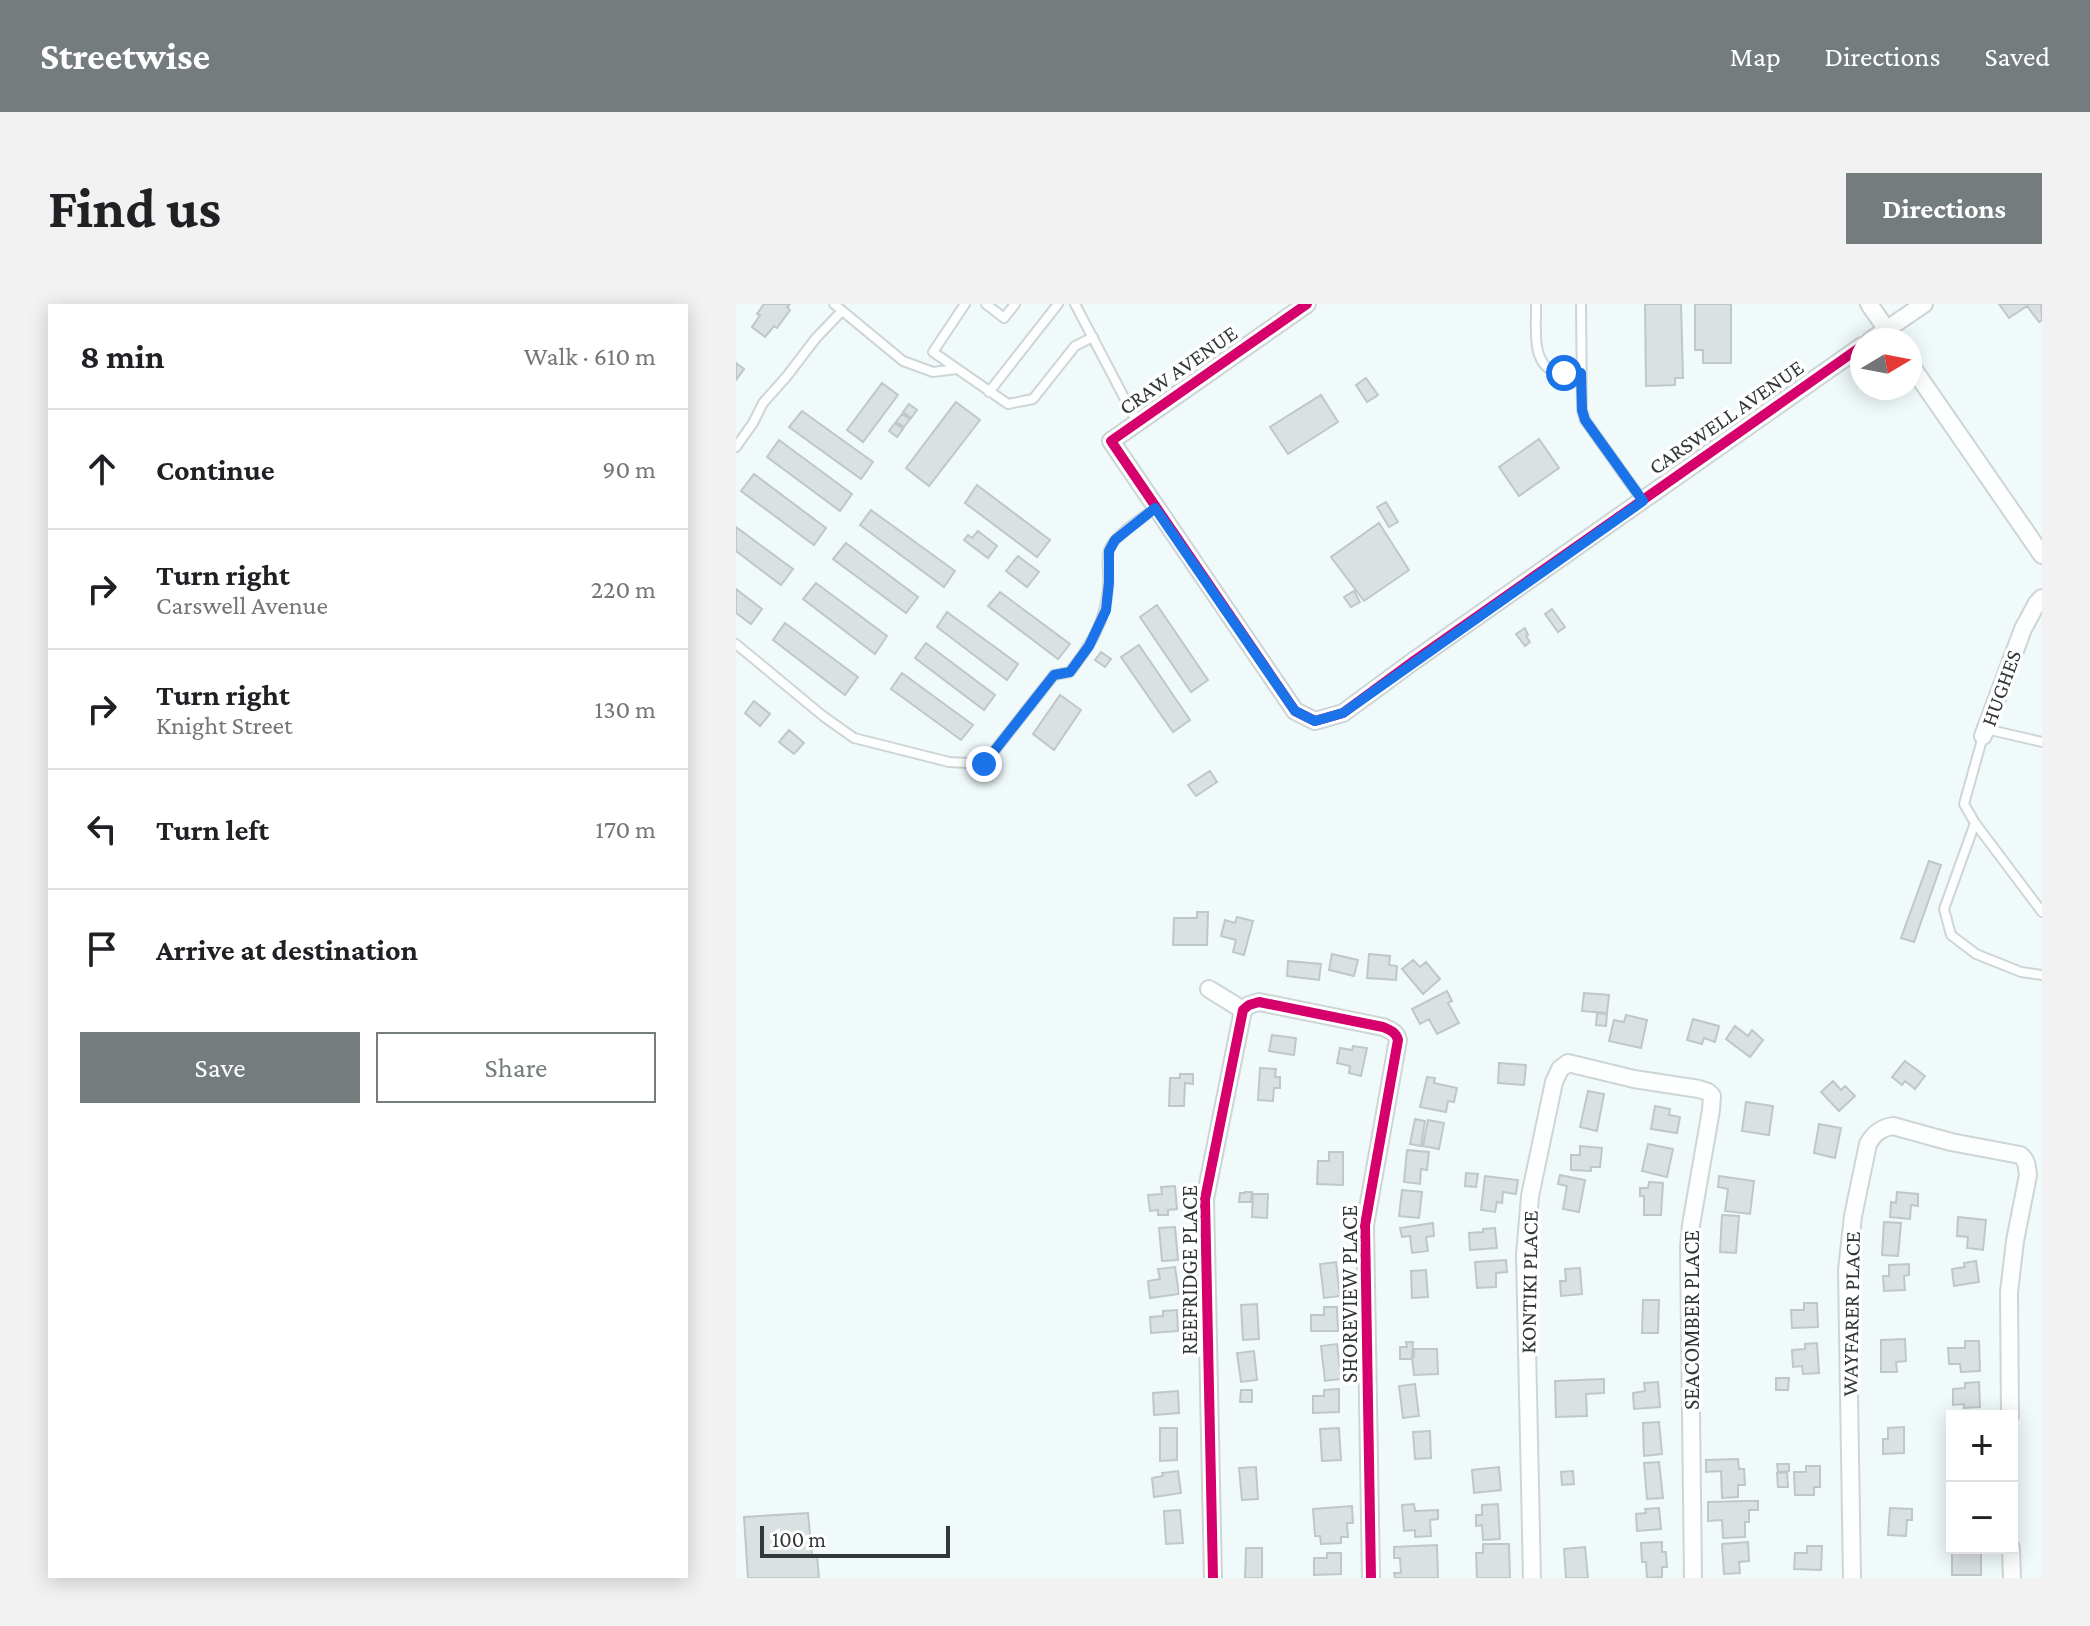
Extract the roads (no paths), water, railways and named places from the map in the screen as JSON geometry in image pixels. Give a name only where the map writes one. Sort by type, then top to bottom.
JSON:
[{"type":"street","name":"CRAW AVENUE","points":[[1155,508],[1111,441],[1307,304]]},
{"type":"street","points":[[1869,304],[1885,328]]},
{"type":"street","points":[[1898,328],[1924,304]]},
{"type":"street","name":"CARSWELL AVENUE","points":[[1155,508],[1295,711],[1315,721],[1343,713],[1850,354]]},
{"type":"street","points":[[1922,381],[2042,555]]},
{"type":"street","name":"HUGHES","points":[[1984,732],[2023,629],[2042,598]]},
{"type":"street","points":[[1209,989],[1243,1010]]},
{"type":"street","name":"SHOREVIEW PLACE","points":[[1243,1010],[1259,1002],[1383,1027],[1397,1035],[1365,1225],[1371,1578]]},
{"type":"street","name":"REEFRIDGE PLACE","points":[[1213,1578],[1205,1199],[1243,1010]]},
{"type":"street","name":"KONTIKI PLACE","points":[[1532,1578],[1525,1255],[1530,1196],[1554,1082],[1560,1069],[1568,1063],[1634,1079]]},
{"type":"street","name":"SEACOMBER PLACE","points":[[1634,1079],[1699,1089],[1712,1096],[1689,1247],[1693,1578]]},
{"type":"street","name":"WAYFARER PLACE","points":[[1852,1578],[1847,1270],[1853,1216],[1868,1144],[1877,1131],[1893,1126],[1951,1142],[2020,1155],[2027,1164],[2028,1175],[2009,1292],[2010,1410]]},
{"type":"street","points":[[2011,1554],[2012,1578]]},
{"type":"lane","points":[[834,304],[903,361],[933,372],[957,369]]},
{"type":"lane","points":[[965,304],[933,352],[1008,404],[1033,399],[1075,346],[1093,337]]},
{"type":"lane","points":[[986,304],[1004,318],[1015,304]]},
{"type":"lane","points":[[989,392],[1058,304]]},
{"type":"lane","points":[[1075,304],[1137,422]]},
{"type":"lane","points":[[1536,304],[1538,347],[1545,367],[1554,372],[1581,373]]},
{"type":"lane","points":[[1581,304],[1582,410],[1585,420],[1643,501]]},
{"type":"lane","points":[[736,447],[763,403],[842,311]]},
{"type":"lane","points":[[736,644],[854,738],[949,762],[984,764],[1054,675],[1070,672],[1089,646],[1106,610],[1109,551],[1115,540],[1155,508]]},
{"type":"lane","points":[[2042,742],[1984,732],[1964,804],[2042,912]]},
{"type":"lane","points":[[1975,823],[1944,909],[1951,935],[1976,954],[2021,972],[2042,975]]}]
